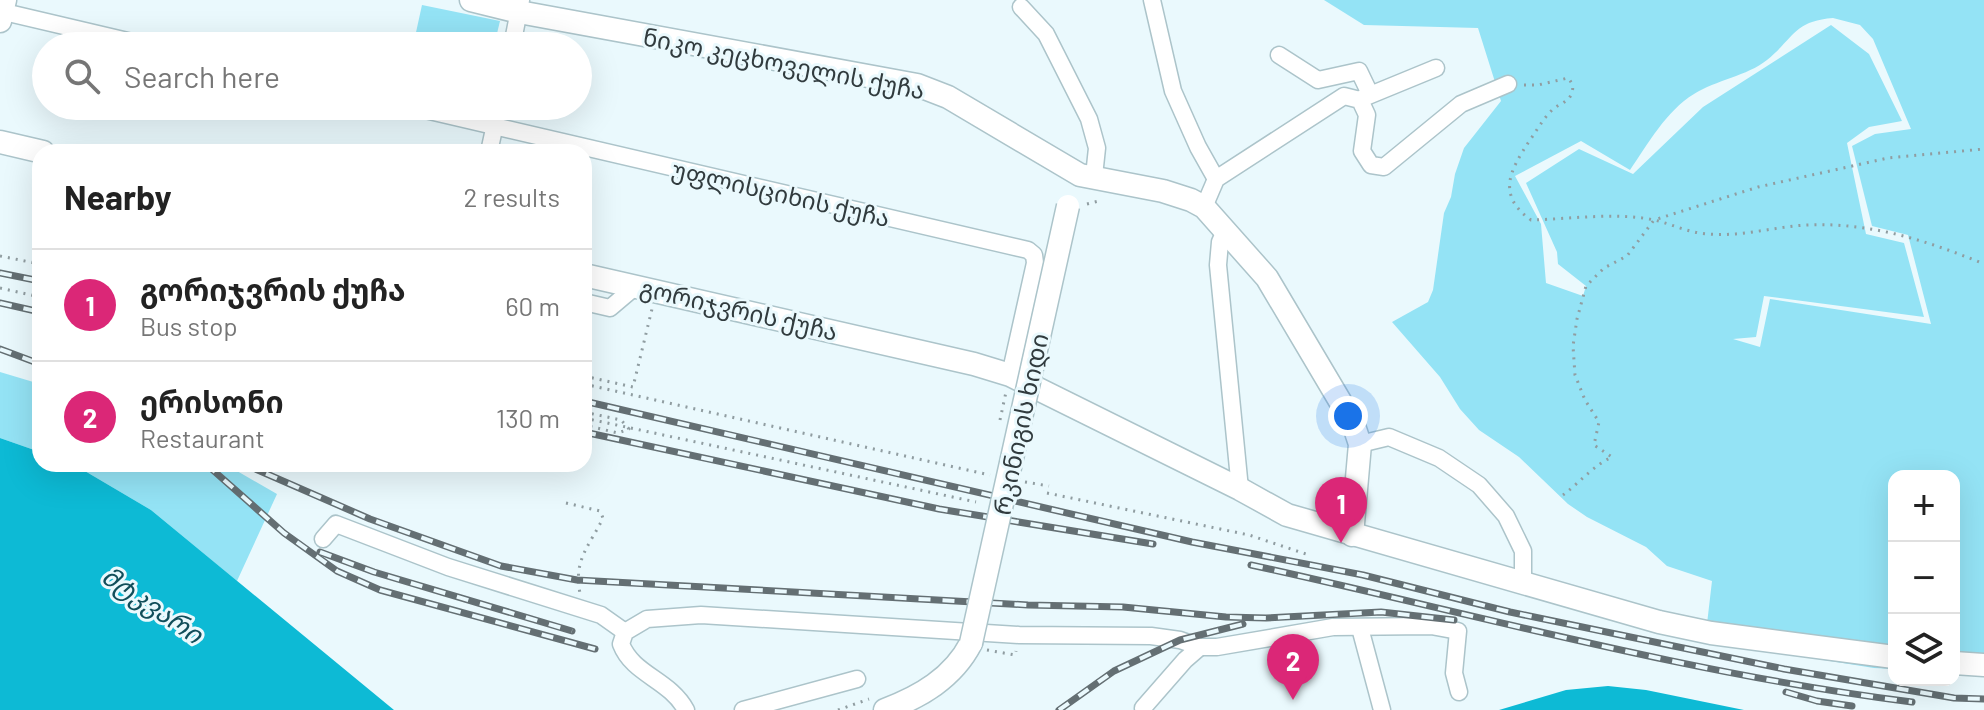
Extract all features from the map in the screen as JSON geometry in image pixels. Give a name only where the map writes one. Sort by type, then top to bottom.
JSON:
[{"type":"main road","name":"ნიკო კეცხოველის ქუჩა","points":[[471,0],[520,6],[917,85],[948,97],[1087,175],[1163,191],[1204,207],[1267,278],[1342,403],[1360,444],[1352,535]]},
{"type":"main road","points":[[0,142],[32,149]]},
{"type":"main road","points":[[1074,207],[1087,175]]},
{"type":"main road","name":"რკინიგის ხიდი","points":[[885,710],[911,700],[946,677],[971,643],[1074,207]]},
{"type":"main road","name":"გორიჯვრის ქუჩა","points":[[592,277],[946,355],[1240,489],[1287,515],[1352,535],[1659,622],[1711,633],[1888,656]]},
{"type":"main road","points":[[1960,663],[1984,665]]},
{"type":"street","points":[[1152,0],[1173,91],[1216,179]]},
{"type":"street","points":[[515,32],[520,6]]},
{"type":"street","points":[[1021,7],[1046,34],[1089,119],[1097,148],[1087,175]]},
{"type":"street","points":[[2,11],[90,32]]},
{"type":"street","points":[[1279,55],[1318,80],[1359,71],[1367,115],[1362,151],[1371,165],[1384,167],[1461,104],[1508,84]]},
{"type":"street","points":[[1204,207],[1216,179],[1344,96],[1365,97],[1436,68]]},
{"type":"street","name":"უფლისციხის ქუჩა","points":[[469,120],[572,144]]},
{"type":"street","points":[[491,144],[496,120]]},
{"type":"street","name":"უფლისციხის ქუჩა","points":[[592,149],[1028,250],[1034,255],[1035,263],[1008,383]]},
{"type":"street","points":[[1225,231],[1220,242],[1218,265],[1240,489]]},
{"type":"street","points":[[592,304],[610,308],[646,288]]},
{"type":"street","points":[[1360,444],[1389,437],[1439,458],[1479,485],[1506,516],[1523,551],[1523,582]]},
{"type":"street","points":[[323,539],[336,524],[448,567],[601,615],[625,632]]},
{"type":"street","points":[[686,710],[678,695],[669,687],[631,663],[621,644],[625,632],[647,619],[701,615],[1005,634],[1151,636],[1180,640],[1200,647],[1217,647],[1333,627],[1431,626],[1458,631],[1454,673],[1459,692]]},
{"type":"street","points":[[1360,628],[1382,710]]},
{"type":"street","points":[[1143,708],[1200,647]]},
{"type":"street","points":[[743,710],[857,679]]},
{"type":"path","points":[[1508,84],[1538,85],[1568,78],[1573,83],[1573,92],[1565,102],[1554,108],[1515,162],[1510,191],[1519,211],[1531,220],[1630,218],[1654,220],[1682,230],[1709,234],[1847,224],[1883,229],[1984,264]]},
{"type":"path","points":[[1563,495],[1601,462],[1612,457],[1594,445],[1599,422],[1585,400],[1575,375],[1573,346],[1586,286],[1604,268],[1627,256],[1654,220],[1758,187],[1888,158],[1984,149]]},
{"type":"path","points":[[1074,207],[1099,201]]},
{"type":"path","points":[[0,256],[32,262]]},
{"type":"path","points":[[0,288],[32,295]]},
{"type":"path","points":[[631,395],[646,288]]},
{"type":"path","points":[[592,378],[633,387]]},
{"type":"path","points":[[1003,407],[1008,383]]},
{"type":"path","points":[[592,386],[1004,477]]},
{"type":"path","points":[[592,414],[621,420],[629,429]]},
{"type":"path","points":[[592,420],[976,502]]},
{"type":"path","points":[[592,427],[618,433],[629,429]]},
{"type":"path","points":[[1019,480],[1049,486]]},
{"type":"path","points":[[1047,493],[1249,535],[1306,554]]},
{"type":"path","points":[[566,503],[600,511],[603,518],[578,562],[577,580],[582,608]]},
{"type":"shaded area","points":[[1324,0],[1984,0],[1984,671],[1960,670],[1960,470],[1888,470],[1888,669],[1874,668],[1705,641],[1712,581],[1667,566],[1646,547],[1587,517],[1568,504],[1519,457],[1479,430],[1460,409],[1440,377],[1392,322],[1428,302],[1433,290],[1444,213],[1464,148],[1501,101],[1478,28],[1364,25]],"holes":[[[1833,18],[1860,25],[1873,39],[1911,129],[1875,134],[1852,146],[1872,226],[1908,235],[1931,324],[1770,299],[1760,347],[1733,339],[1756,337],[1764,296],[1924,317],[1904,243],[1866,234],[1847,143],[1869,127],[1902,121],[1869,54],[1831,25],[1703,107],[1633,174],[1579,149],[1526,183],[1557,252],[1558,264],[1586,286],[1583,296],[1546,283],[1541,224],[1515,176],[1581,141],[1630,170],[1666,119],[1684,101],[1759,65],[1810,23]]]},
{"type":"shaded area","points":[[422,5],[500,21],[497,32],[416,32]]},
{"type":"shaded area","points":[[0,372],[32,382],[32,449],[0,438]]},
{"type":"shaded area","points":[[87,472],[239,472],[277,494],[237,581],[151,510]]},
{"type":"water","name":"მტკვარი","points":[[0,438],[32,449],[32,472],[87,472],[151,510],[394,710],[0,710]]},
{"type":"water","points":[[1608,686],[1646,690],[1744,710],[1499,710],[1566,690]]},
{"type":"railway","points":[[0,273],[32,279]]},
{"type":"railway","points":[[0,303],[32,310]]},
{"type":"railway","points":[[0,349],[32,361]]},
{"type":"railway","points":[[592,403],[1192,542],[1363,575],[1510,612],[1784,669],[1954,698],[1984,699]]},
{"type":"railway","points":[[592,434],[939,509],[1153,544]]},
{"type":"railway","points":[[215,472],[284,533],[337,571],[380,590],[595,649]]},
{"type":"railway","points":[[262,472],[370,519],[501,566],[577,580],[1028,605],[1123,607],[1226,617],[1381,612],[1454,620]]},
{"type":"railway","points":[[320,552],[374,572],[572,631]]},
{"type":"railway","points":[[1251,565],[1745,676],[1912,702]]},
{"type":"railway","points":[[1059,710],[1114,671],[1180,640],[1243,624]]},
{"type":"railway","points":[[1786,692],[1852,706]]},
{"type":"place","name":"გორიჯვრის ქუჩა","points":[[1341,543]]},
{"type":"place","name":"ერისონი","points":[[1293,700]]}]
